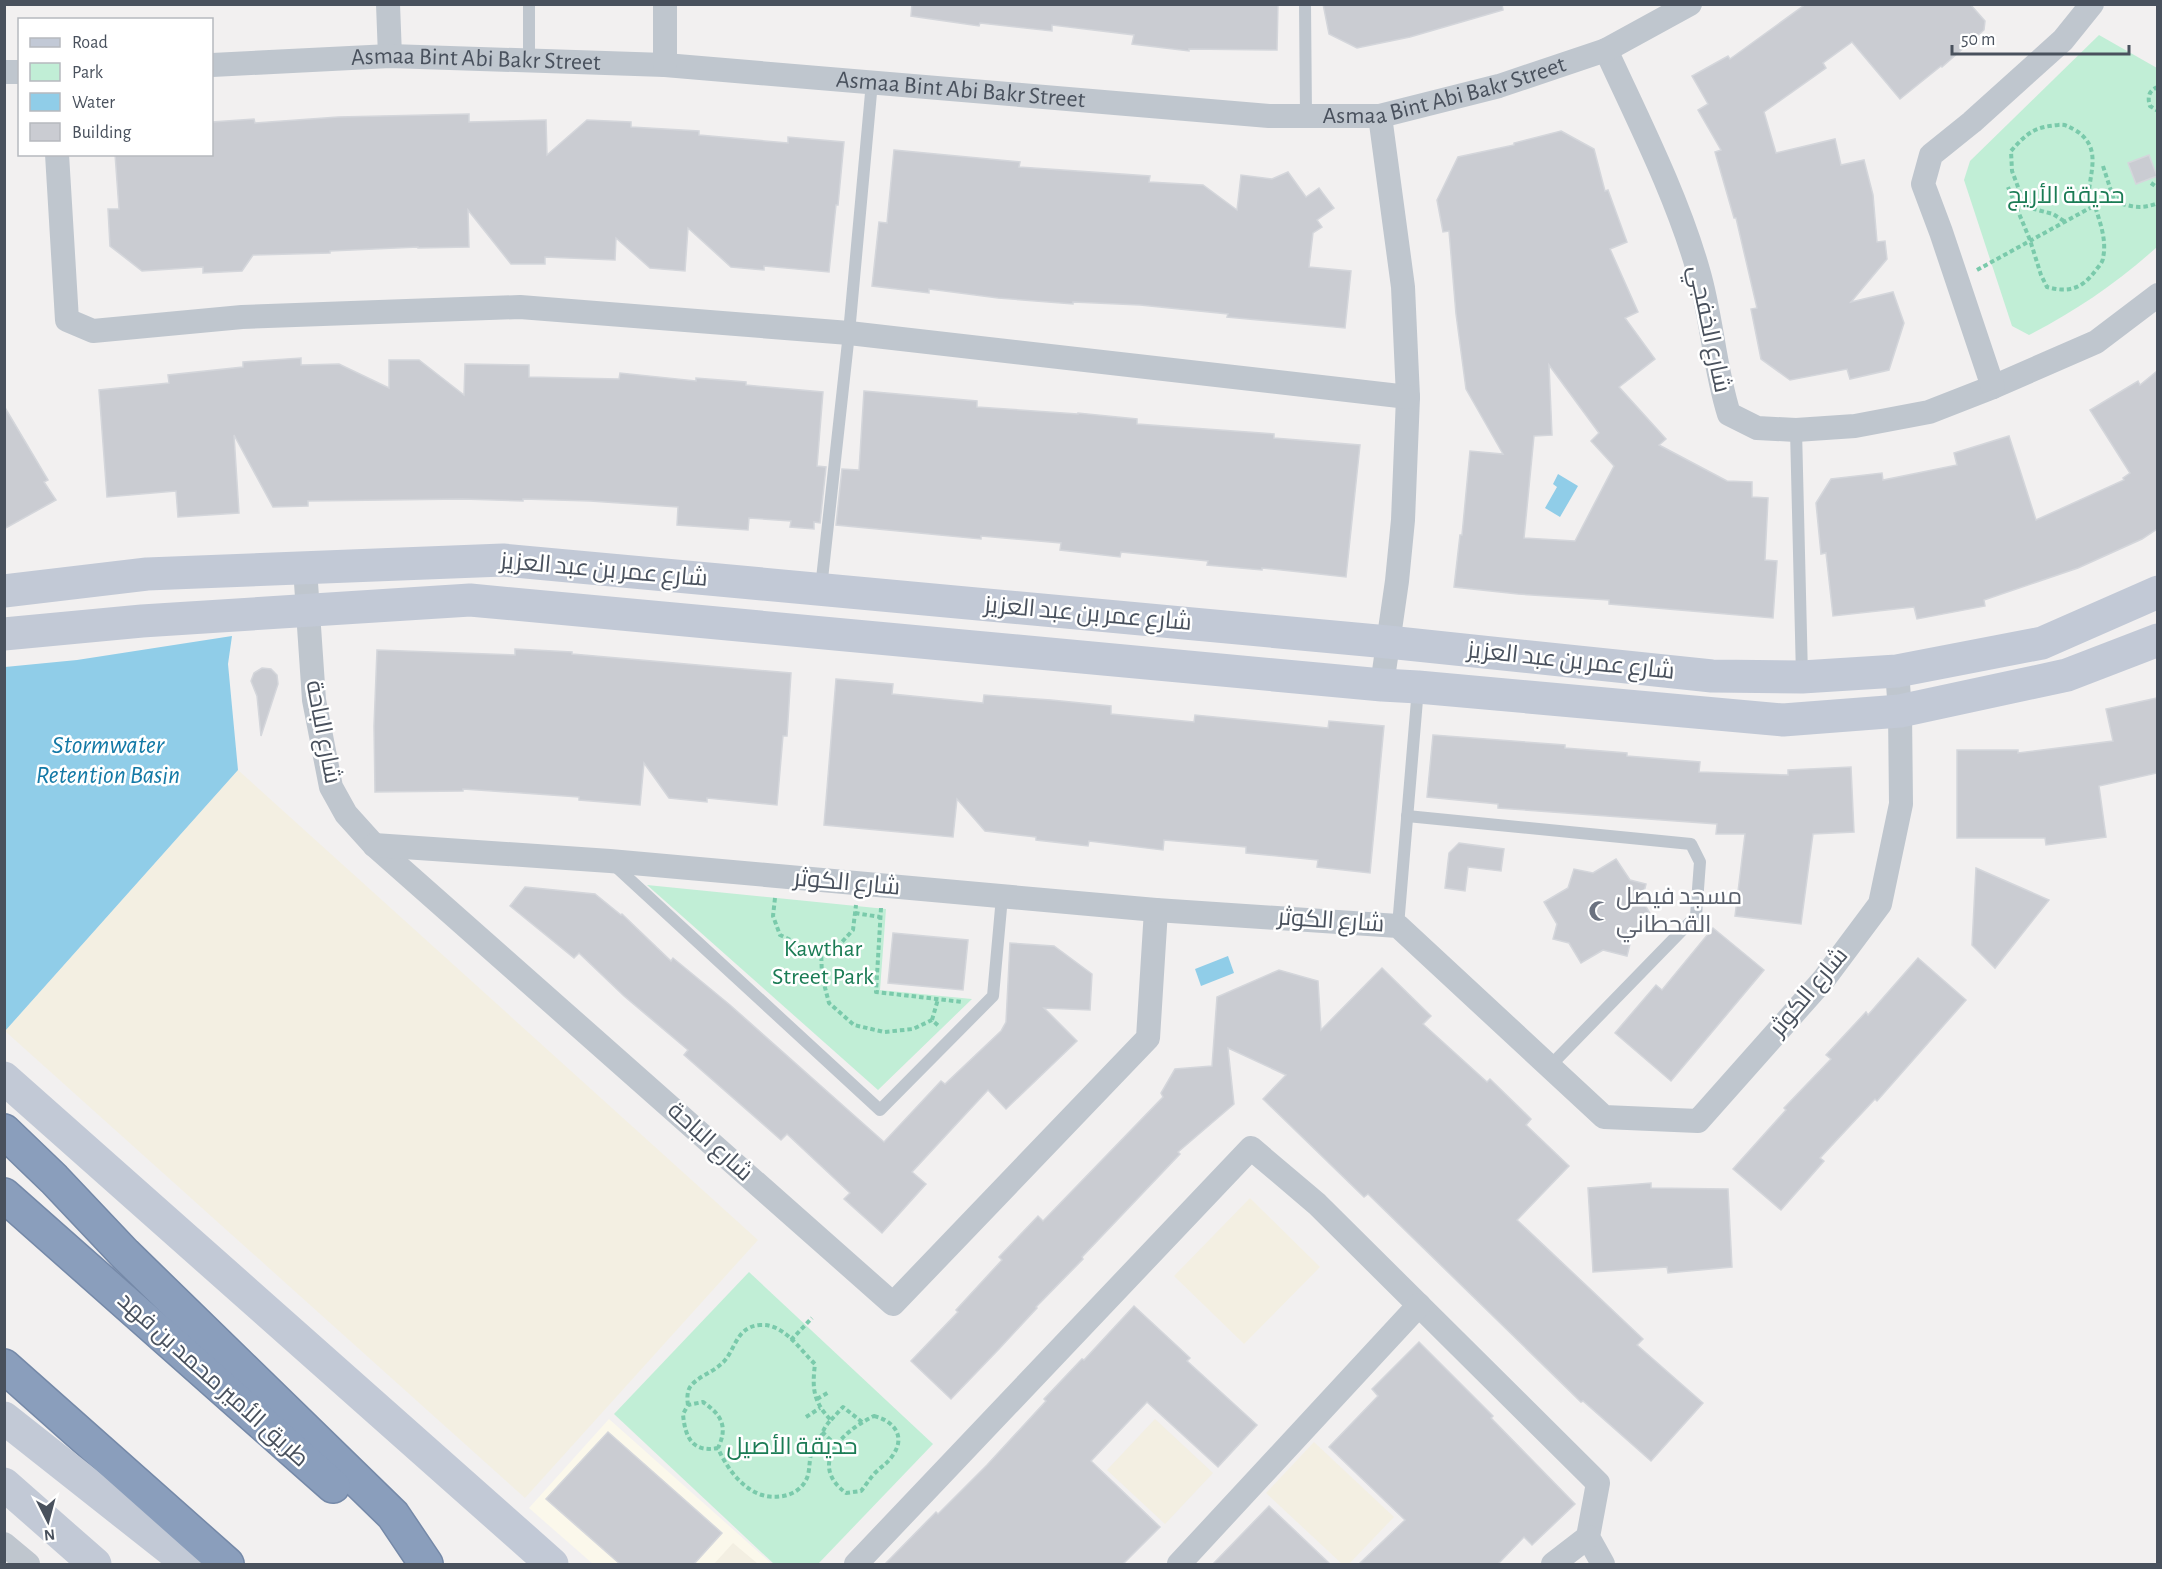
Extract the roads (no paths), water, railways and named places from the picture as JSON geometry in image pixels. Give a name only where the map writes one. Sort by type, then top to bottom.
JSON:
[{"type":"highway","points":[[4,1131],[54,1179],[125,1254],[393,1515],[424,1564]]},
{"type":"highway","name":"طريق الأمير محمد بن فهد","points":[[4,1195],[424,1564]]},
{"type":"highway","points":[[4,1366],[227,1564]]},
{"type":"street","points":[[388,4],[390,56]]},
{"type":"street","points":[[665,4],[665,65]]},
{"type":"street","name":"Asmaa Bint Abi Bakr Street","points":[[213,65],[390,56],[665,65],[1258,115],[1380,116],[1499,86],[1606,50],[1690,4]]},
{"type":"street","points":[[1993,387],[1923,184],[1931,155],[1972,122],[2062,40],[2092,4]]},
{"type":"street","name":"شارع الخفجي","points":[[1606,50],[1674,201],[1698,271],[1713,333],[1723,395],[1729,414],[1757,428],[1797,430],[1855,426],[1929,412],[2096,342],[2157,295]]},
{"type":"street","points":[[1380,116],[1402,287],[1408,397],[1403,520],[1382,685]]},
{"type":"street","points":[[57,156],[67,320],[93,331],[242,317],[520,307],[849,333],[1408,397]]},
{"type":"street","name":"شارع عمر بن عبد العزيز","points":[[4,591],[147,574],[503,560],[1388,642],[1712,676],[1802,677],[1897,671],[2042,643],[2157,592]]},
{"type":"street","name":"شارع الباحة","points":[[305,568],[314,700],[331,787],[346,814],[374,845],[893,1304],[1148,1038],[1156,910]]},
{"type":"street","points":[[4,633],[142,621],[470,600],[1783,720],[1900,711],[2067,675],[2157,640]]},
{"type":"street","name":"شارع الكوثر","points":[[374,845],[610,861],[1156,910],[1398,926],[1604,1117],[1698,1120],[1824,979],[1880,904],[1901,804],[1897,671]]},
{"type":"street","points":[[4,1078],[552,1564]]},
{"type":"street","points":[[856,1564],[1251,1148],[1317,1204],[1598,1483],[1588,1536],[1604,1564]]},
{"type":"street","points":[[1179,1564],[1419,1305]]},
{"type":"street","points":[[4,1418],[189,1564]]},
{"type":"street","points":[[4,1484],[94,1564]]},
{"type":"street","points":[[1553,1564],[1588,1536]]},
{"type":"street","points":[[4,1544],[28,1564]]},
{"type":"lane","points":[[529,4],[529,60]]},
{"type":"lane","points":[[1305,4],[1306,116]]},
{"type":"lane","points":[[821,590],[849,333],[872,82]]},
{"type":"lane","points":[[1797,430],[1802,677]]},
{"type":"lane","points":[[1398,926],[1418,687]]},
{"type":"lane","points":[[1407,816],[1691,844],[1700,861],[1696,916],[1549,1067]]},
{"type":"lane","points":[[610,861],[880,1110],[993,996],[1002,897]]},
{"type":"water","points":[[1558,474],[1578,486],[1560,517],[1545,508],[1557,487],[1553,484]]},
{"type":"water","name":"Stormwater Retention Basin","points":[[232,636],[228,664],[238,770],[5,1031],[5,667],[77,660]]},
{"type":"water","points":[[1228,956],[1234,973],[1201,986],[1195,969]]},
{"type":"place","name":"مسجد فيصل القحطاني","points":[[1599,911]]},
{"type":"park label","name":"حديقة الأريج","points":[[2066,196]]},
{"type":"park label","name":"Kawthar Street Park","points":[[823,963]]},
{"type":"park label","name":"حديقة الأصيل","points":[[792,1447]]}]
